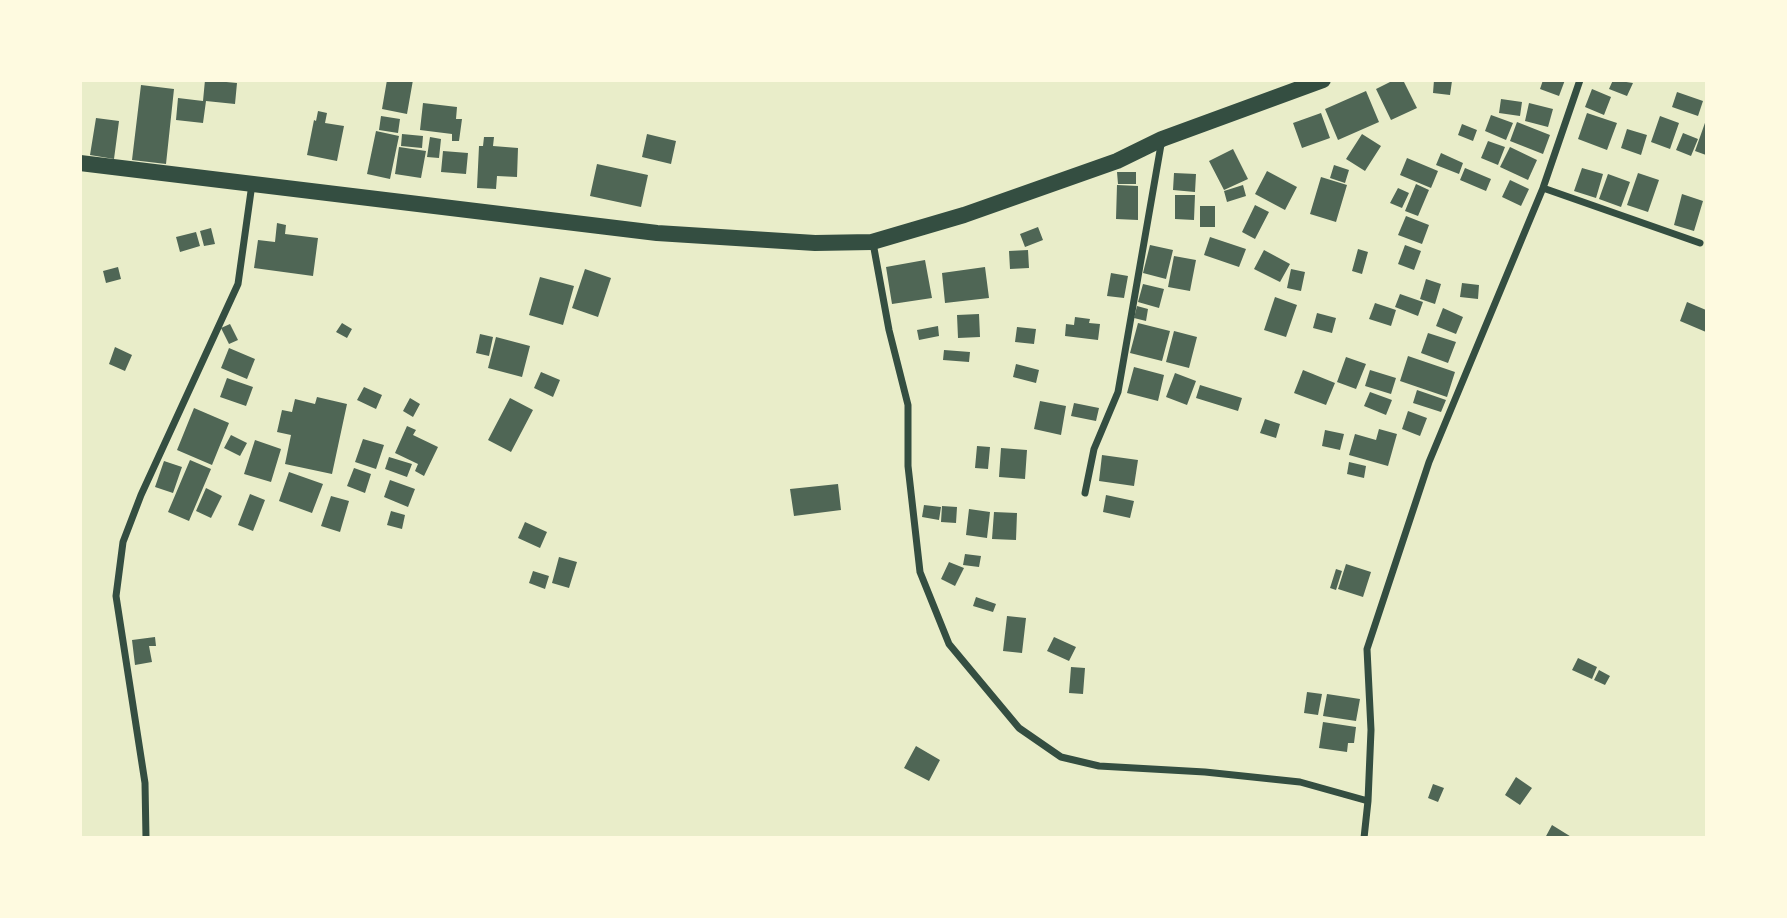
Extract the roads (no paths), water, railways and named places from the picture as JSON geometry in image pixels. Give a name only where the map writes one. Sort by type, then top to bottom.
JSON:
[{"type":"main road","points":[[80,163],[657,233],[815,243],[872,242],[964,215],[1117,161],[1162,139],[1323,80]]},
{"type":"street","points":[[1364,838],[1371,730],[1367,649],[1429,462],[1543,188],[1580,80]]},
{"type":"street","points":[[1084,493],[1094,449],[1118,392],[1162,139]]},
{"type":"street","points":[[146,838],[145,783],[116,596],[123,542],[141,495],[238,284],[252,184]]},
{"type":"street","points":[[1543,188],[1700,243]]},
{"type":"street","points":[[872,242],[889,330],[908,405],[908,466],[920,572],[949,644],[1019,728],[1061,757],[1099,765],[1300,782],[1368,801]]}]
